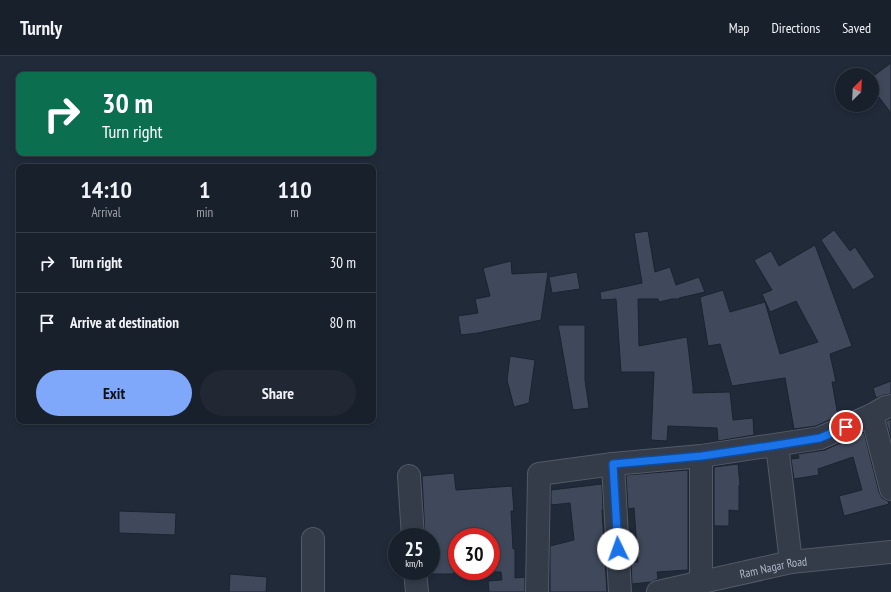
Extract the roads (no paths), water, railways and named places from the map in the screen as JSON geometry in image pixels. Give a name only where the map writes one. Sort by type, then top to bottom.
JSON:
[{"type":"street","points":[[537,592],[539,474],[613,464],[702,456],[820,438],[872,416],[886,407],[891,406]]},
{"type":"street","points":[[872,416],[891,489]]},
{"type":"street","points":[[777,445],[791,562]]},
{"type":"street","points":[[701,582],[702,456]]},
{"type":"street","points":[[613,464],[620,592]]},
{"type":"street","points":[[409,476],[412,528]]},
{"type":"street","points":[[313,538],[313,592]]},
{"type":"street","name":"Ram Nagar Road","points":[[658,592],[791,562],[891,552]]},
{"type":"street","points":[[416,580],[417,592]]}]
